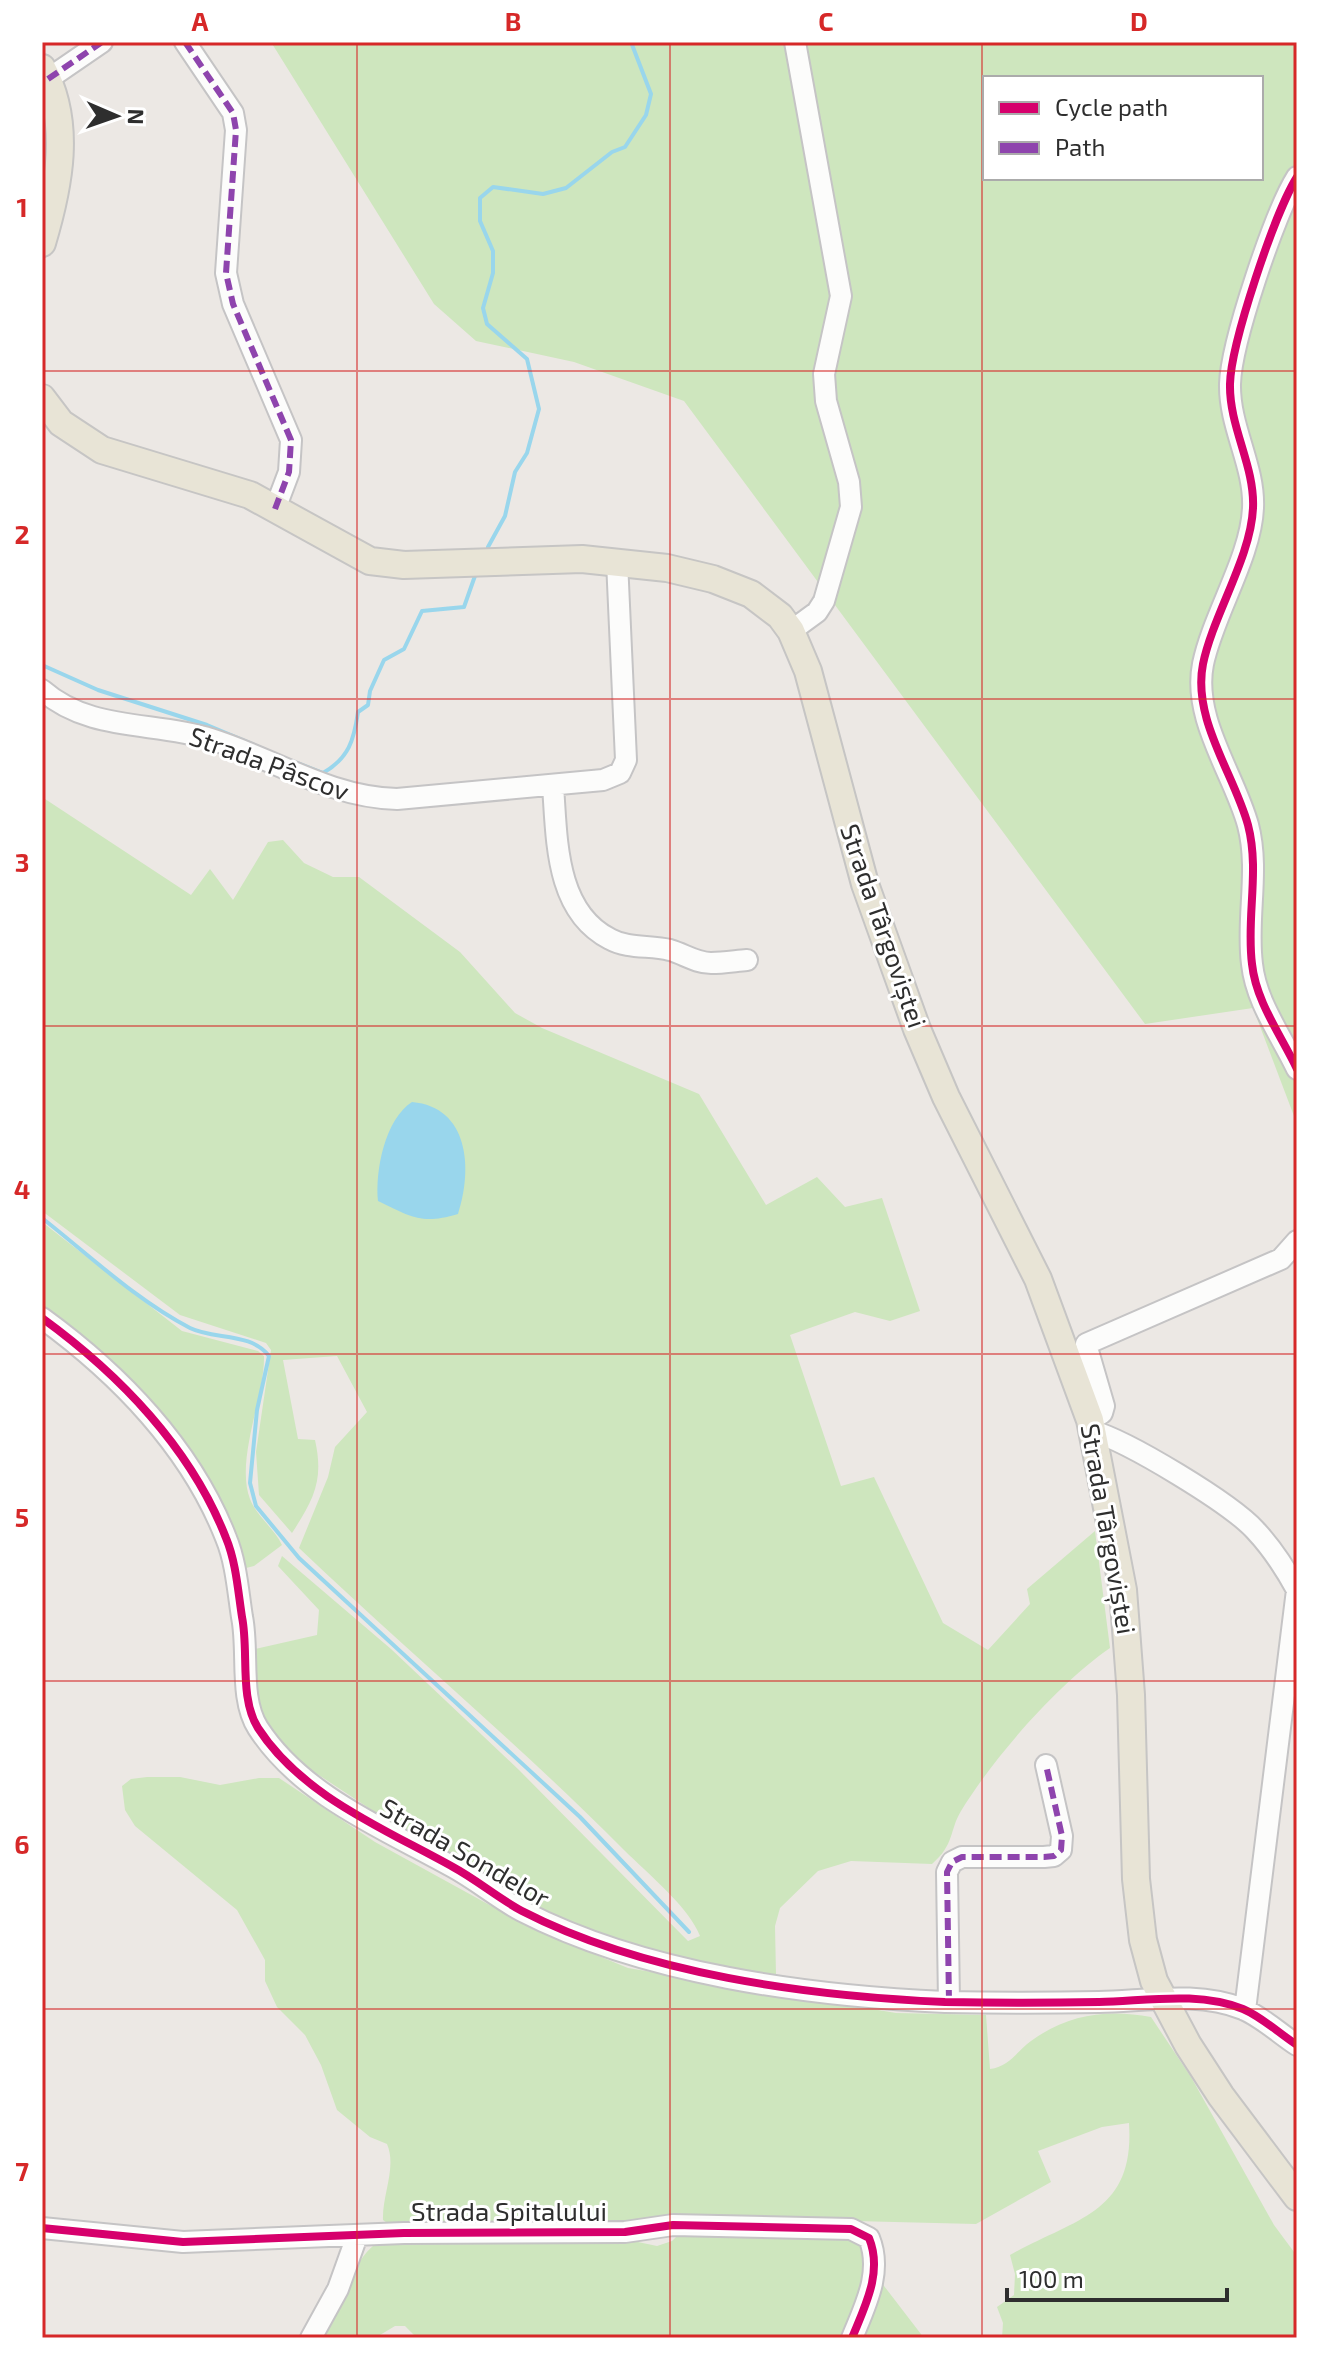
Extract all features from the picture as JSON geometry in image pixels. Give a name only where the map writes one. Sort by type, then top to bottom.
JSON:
[{"type":"main road","points":[[42,243],[60,152],[59,114],[45,74]]},
{"type":"main road","name":"Strada Târgoviștei","points":[[42,398],[61,423],[102,450],[215,483],[275,509],[353,554],[384,564],[545,558],[617,561],[689,572],[732,586],[767,604],[791,631],[808,671],[865,884],[917,1029],[941,1087],[1077,1350],[1123,1590],[1140,1922],[1148,1961],[1162,1999],[1188,2045],[1240,2124],[1297,2197]]},
{"type":"street","points":[[45,74],[102,42]]},
{"type":"street","points":[[185,42],[233,113],[236,130],[226,273],[233,304],[291,440],[289,472],[275,509]]},
{"type":"street","points":[[791,631],[817,612],[824,601],[851,507],[849,482],[826,401],[824,374],[838,320],[839,267],[812,143],[795,42]]},
{"type":"street","points":[[1297,177],[1264,257],[1245,315],[1230,384],[1235,421],[1251,481],[1253,510],[1203,664],[1201,693],[1249,827],[1253,889],[1252,966],[1263,1003],[1297,1069]]},
{"type":"street","name":"Strada Pâscov","points":[[42,690],[67,710],[95,720],[158,727],[211,739],[318,783],[366,798],[397,799],[603,780],[625,768],[617,561]]},
{"type":"street","points":[[553,786],[559,855],[570,897],[586,922],[611,940],[634,946],[669,950],[710,963],[747,960]]},
{"type":"street","points":[[1077,1350],[1281,1259],[1297,1241]]},
{"type":"street","name":"Strada Sondelor","points":[[42,1318],[80,1346],[190,1462],[228,1541],[245,1632],[252,1715],[293,1769],[338,1804],[459,1870],[519,1909],[601,1943],[687,1968],[772,1984],[891,1999],[949,2002],[1196,2000],[1245,2010]]},
{"type":"street","points":[[1091,1426],[1128,1444],[1253,1527],[1284,1566],[1297,1590],[1245,2010],[1297,2045]]},
{"type":"street","points":[[949,2002],[947,1872],[952,1862],[962,1857],[1044,1857],[1054,1856],[1061,1850],[1062,1836],[1046,1765]]},
{"type":"street","name":"Strada Spitalului","points":[[42,2228],[183,2242],[625,2232],[673,2225],[851,2229],[869,2238],[875,2262],[869,2295],[852,2338]]},
{"type":"street","points":[[311,2338],[338,2289],[357,2236]]},
{"type":"green space","points":[[271,42],[1297,42],[1297,1124],[1253,1008],[1145,1024],[684,401],[574,362],[476,341],[434,304]]},
{"type":"green space","points":[[42,797],[191,895],[210,869],[233,900],[268,842],[283,840],[304,863],[333,877],[359,877],[460,952],[515,1013],[542,1028],[699,1094],[766,1205],[817,1177],[845,1207],[882,1198],[920,1311],[890,1321],[855,1312],[790,1335],[841,1486],[874,1477],[943,1623],[988,1650],[1030,1604],[1027,1589],[1095,1531],[1110,1648],[1069,1681],[1009,1745],[961,1811],[948,1844],[932,1864],[851,1861],[818,1871],[780,1908],[775,1926],[776,1975],[716,1968],[655,1954],[541,1913],[402,1830],[287,1754],[259,1713],[251,1650],[317,1635],[319,1610],[278,1566],[282,1556],[391,1649],[519,1770],[688,1941],[700,1936],[677,1902],[585,1811],[299,1548],[328,1477],[335,1447],[367,1412],[337,1356],[283,1360],[298,1439],[315,1440],[318,1467],[315,1489],[292,1533],[259,1495],[256,1452],[271,1350],[266,1343],[180,1315],[42,1211]]},
{"type":"green space","points":[[42,1222],[182,1331],[258,1351],[264,1356],[248,1447],[246,1483],[253,1505],[282,1545],[254,1566],[242,1569],[199,1462],[179,1438],[42,1315]]},
{"type":"green space","points":[[180,1777],[220,1785],[279,1778],[375,1842],[533,1929],[628,1968],[896,2013],[986,2015],[990,2069],[1008,2062],[1045,2032],[1074,2019],[1103,2014],[1151,2017],[1191,2077],[1274,2225],[1297,2256],[1297,2338],[1002,2338],[1003,2323],[997,2307],[1014,2295],[1015,2274],[1010,2255],[1078,2221],[1111,2195],[1122,2177],[1128,2153],[1129,2123],[1102,2127],[1038,2151],[1051,2182],[976,2224],[728,2218],[623,2226],[390,2225],[383,2220],[390,2172],[387,2144],[370,2137],[337,2110],[321,2065],[305,2035],[277,2007],[265,1981],[265,1960],[237,1910],[135,1826],[125,1810],[122,1786],[131,1779]]},
{"type":"green space","points":[[681,2232],[824,2232],[862,2243],[870,2266],[845,2338],[417,2338],[405,2326],[395,2326],[375,2338],[319,2338],[354,2271],[379,2242],[534,2238],[638,2242],[657,2246],[672,2241]]},
{"type":"green space","points":[[881,2282],[924,2338],[860,2338]]},
{"type":"water","points":[[412,1102],[431,1106],[445,1115],[456,1128],[465,1160],[463,1196],[458,1214],[435,1219],[417,1218],[378,1201],[378,1175],[384,1147],[395,1120]]},
{"type":"waterway","points":[[488,547],[505,516],[515,472],[527,453],[539,409],[527,359],[487,324],[483,308],[493,273],[493,251],[480,221],[480,198],[493,187],[543,194],[566,188],[612,152],[625,147],[646,115],[651,94],[631,42]]},
{"type":"waterway","points":[[292,761],[323,773],[339,761],[352,740],[358,712],[368,705],[370,691],[384,660],[404,649],[422,611],[464,607],[476,573]]},
{"type":"waterway","points":[[42,665],[98,690],[207,725],[266,750]]},
{"type":"waterway","points":[[42,1218],[132,1291],[170,1317],[200,1332],[252,1343],[269,1356],[257,1410],[250,1483],[256,1506],[299,1558],[580,1817],[689,1932]]},
{"type":"marked path","points":[[48,79],[102,42]]},
{"type":"marked path","points":[[185,42],[233,113],[236,130],[226,273],[233,304],[291,440],[289,472],[275,509]]},
{"type":"marked path","points":[[949,2002],[947,1872],[952,1862],[962,1857],[1044,1857],[1054,1856],[1061,1850],[1062,1836],[1046,1765]]},
{"type":"cycle path","points":[[1297,177],[1277,218],[1256,278],[1232,365],[1233,416],[1250,477],[1253,508],[1246,546],[1208,645],[1201,685],[1209,726],[1248,825],[1253,860],[1251,947],[1254,978],[1264,1005],[1297,1069]]},
{"type":"cycle path","points":[[42,1318],[98,1363],[150,1415],[173,1444],[211,1505],[226,1538],[234,1567],[244,1630],[248,1703],[258,1728],[276,1752],[297,1773],[346,1809],[462,1872],[513,1906],[570,1933],[620,1951],[728,1978],[838,1994],[945,2002],[1208,2000],[1250,2012],[1297,2045]]},
{"type":"cycle path","points":[[42,2228],[183,2242],[404,2233],[625,2232],[673,2225],[851,2229],[869,2238],[874,2263],[871,2289],[852,2338]]}]
